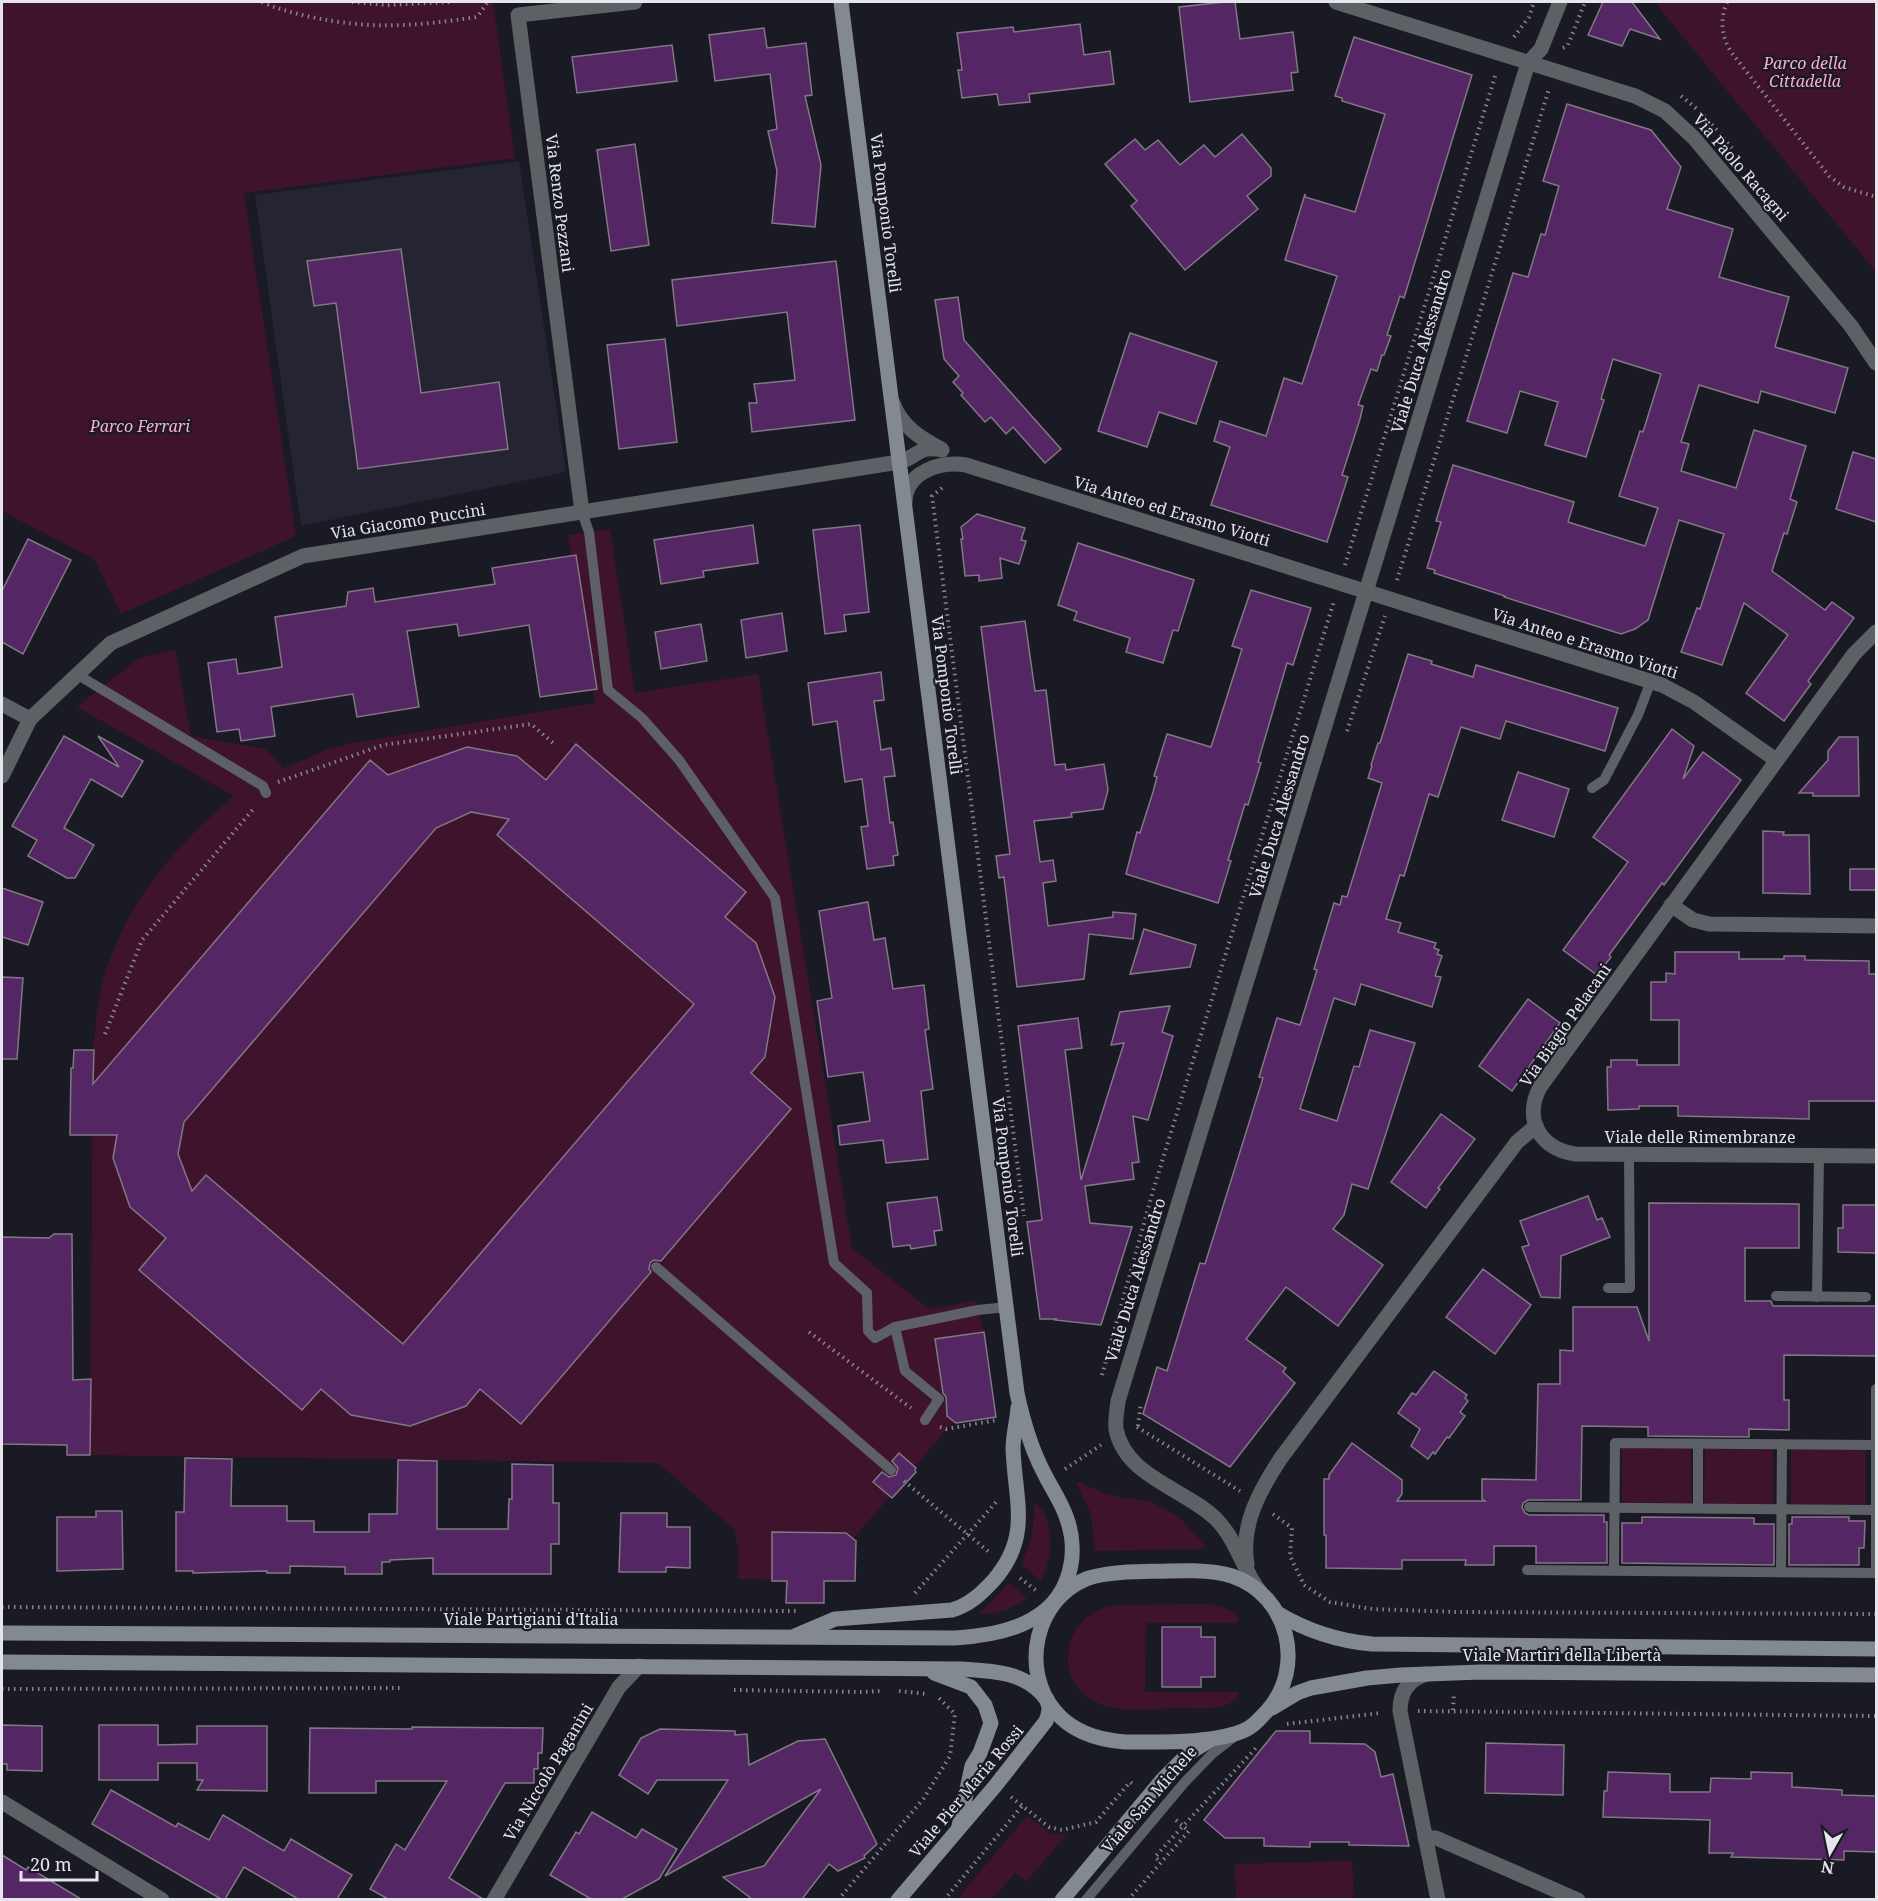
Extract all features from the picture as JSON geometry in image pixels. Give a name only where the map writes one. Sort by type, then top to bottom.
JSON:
[{"type":"main road","name":"Via Pomponio Torelli","points":[[769,1639],[800,1635],[835,1619],[943,1611],[961,1607],[987,1588],[1005,1565],[1011,1555],[1020,1516],[1013,1450],[1018,1409],[1017,1393],[841,2]]},
{"type":"main road","name":"Via Pomponio Torelli","points":[[1017,1393],[1031,1445],[1065,1513],[1072,1539],[1072,1558],[1068,1576],[1041,1627],[1036,1651],[1038,1675],[1047,1700]]},
{"type":"main road","name":"Viale Partigiani d'Italia","points":[[2,1633],[769,1639],[975,1637],[1022,1625],[1043,1614],[1068,1590],[1086,1579],[1127,1572],[1219,1573],[1245,1582],[1263,1596],[1277,1613]]},
{"type":"main road","name":"Viale Martiri della Libertà","points":[[1277,1613],[1296,1625],[1317,1633],[1372,1644],[1876,1649]]},
{"type":"main road","points":[[1258,1720],[1271,1709],[1278,1697],[1288,1668],[1288,1642],[1277,1613]]},
{"type":"main road","points":[[2,1662],[981,1670],[1028,1681],[1047,1700],[1054,1711],[1072,1727],[1086,1734],[1112,1741],[1139,1742],[1215,1738]]},
{"type":"main road","points":[[923,1669],[971,1687],[984,1705],[991,1723],[980,1753],[972,1766],[958,1828]]},
{"type":"main road","name":"Viale Martiri della Libertà","points":[[1215,1738],[1258,1720],[1297,1693],[1337,1683],[1378,1677],[1438,1673],[1876,1675]]},
{"type":"main road","name":"Viale Pier Maria Rossi","points":[[898,1899],[1046,1721],[1050,1711],[1047,1700]]},
{"type":"main road","name":"Viale San Michele","points":[[1062,1899],[1180,1761],[1197,1746],[1215,1738]]},
{"type":"street","name":"Via Renzo Pezzani","points":[[582,512],[518,15],[635,2]]},
{"type":"street","name":"Via Paolo Racagni","points":[[1336,2],[1635,96],[1657,107],[1679,123],[1712,159],[1851,326],[1876,363]]},
{"type":"street","name":"Viale Duca Alessandro","points":[[1263,1596],[1217,1520],[1145,1471],[1121,1443],[1116,1427],[1122,1383],[1528,63],[1542,49],[1560,2]]},
{"type":"street","name":"Via Anteo ed Erasmo Viotti","points":[[891,395],[897,414],[904,424],[924,440],[966,465],[1367,592]]},
{"type":"street","points":[[899,462],[921,450],[942,450]]},
{"type":"street","name":"Via Giacomo Puccini","points":[[2,776],[30,719],[111,643],[303,556],[899,462]]},
{"type":"street","name":"Via Anteo ed Erasmo Viotti","points":[[905,502],[905,492],[909,484],[922,473],[942,466],[966,465]]},
{"type":"street","name":"Via Anteo e Erasmo Viotti","points":[[1367,592],[1651,681],[1684,696],[1776,760]]},
{"type":"street","name":"Via Biagio Pelacani","points":[[1536,1126],[1533,1106],[1540,1087],[1854,654],[1876,632]]},
{"type":"street","points":[[2,704],[30,719]]},
{"type":"street","points":[[1671,905],[1693,920],[1710,924],[1876,926]]},
{"type":"street","points":[[1248,1570],[1247,1534],[1256,1501],[1281,1458],[1517,1142],[1536,1126]]},
{"type":"street","name":"Viale delle Rimembranze","points":[[1536,1126],[1547,1143],[1565,1153],[1876,1156]]},
{"type":"street","name":"Via Niccolò Paganini","points":[[494,1899],[620,1687],[639,1666]]},
{"type":"street","points":[[1438,1673],[1424,1675],[1410,1681],[1403,1692],[1400,1711],[1438,1899]]},
{"type":"street","points":[[2,1802],[162,1899]]},
{"type":"street","points":[[1425,1838],[1436,1838],[1578,1899]]},
{"type":"lane","points":[[582,512],[589,532],[608,690],[642,718],[679,760],[775,898],[834,1263],[867,1293],[868,1331],[875,1338],[895,1327],[1006,1306]]},
{"type":"lane","points":[[78,675],[263,786],[266,793]]},
{"type":"lane","points":[[1592,788],[1604,780],[1638,716],[1651,681]]},
{"type":"lane","points":[[1608,1287],[1630,1288],[1629,1155]]},
{"type":"lane","points":[[1817,1297],[1819,1156]]},
{"type":"lane","points":[[656,1266],[891,1470]]},
{"type":"lane","points":[[1776,1296],[1866,1297]]},
{"type":"lane","points":[[895,1327],[905,1371],[939,1399],[925,1420]]},
{"type":"lane","points":[[1527,1570],[1876,1573],[1876,1389]]},
{"type":"lane","points":[[1614,1570],[1615,1443],[1876,1445]]},
{"type":"lane","points":[[1698,1444],[1698,1508]]},
{"type":"lane","points":[[1781,1572],[1782,1444]]},
{"type":"lane","points":[[1529,1507],[1876,1510]]},
{"type":"lane","name":"Viale San Michele","points":[[1086,1899],[1188,1778],[1223,1745],[1258,1720]]},
{"type":"path","points":[[262,2],[291,12],[339,23],[384,26],[477,18],[488,2]]},
{"type":"path","points":[[352,2],[397,5],[451,2]]},
{"type":"path","points":[[1102,1376],[1153,1191],[1502,54],[1529,17],[1534,2]]},
{"type":"path","points":[[1727,2],[1723,14],[1722,33],[1725,42],[1738,61],[1829,176],[1844,187],[1876,198]]},
{"type":"path","points":[[950,482],[932,496],[1024,1216]]},
{"type":"path","points":[[1322,600],[1333,603]]},
{"type":"path","points":[[105,1034],[142,940],[275,783],[383,745],[531,724],[553,743]]},
{"type":"path","points":[[1130,1428],[1138,1426],[1256,1501],[1292,1528],[1290,1556],[1304,1585],[1330,1602],[1372,1609],[1456,1612],[1876,1614]]},
{"type":"path","points":[[1100,1446],[1101,1434]]},
{"type":"path","points":[[1048,1481],[1100,1446],[1106,1438]]},
{"type":"path","points":[[904,1481],[1053,1604]]},
{"type":"path","points":[[905,1593],[916,1593],[1002,1495],[1018,1494]]},
{"type":"path","points":[[2,1607],[802,1611]]},
{"type":"path","points":[[2,1689],[406,1688]]},
{"type":"path","points":[[726,1690],[862,1692],[887,1690]]},
{"type":"path","points":[[838,1899],[924,1798],[950,1756],[956,1714],[936,1695],[897,1691]]},
{"type":"path","points":[[1400,1711],[1876,1716]]},
{"type":"path","points":[[944,1899],[1022,1806]]},
{"type":"path","points":[[1128,1899],[1189,1832],[1184,1826],[1155,1857],[1161,1862]]},
{"type":"shaded area","points":[[519,161],[566,472],[301,526],[255,195]]},
{"type":"green space","name":"Parco Ferrari","points":[[2,2],[493,2],[515,158],[244,193],[296,536],[121,614],[94,559],[2,511]]},
{"type":"green space","name":"Parco della Cittadella","points":[[1661,2],[1876,2],[1876,272],[1656,4]]},
{"type":"green space","points":[[610,529],[635,693],[758,674],[852,1248],[929,1309],[976,1301],[984,1332],[935,1340],[947,1416],[954,1421],[915,1466],[916,1472],[912,1477],[909,1476],[900,1487],[902,1489],[896,1496],[890,1496],[853,1539],[856,1541],[855,1578],[852,1581],[738,1579],[738,1548],[734,1529],[658,1463],[90,1455],[93,1048],[100,993],[111,957],[123,930],[153,880],[191,836],[234,796],[77,707],[139,658],[175,650],[191,736],[265,749],[285,770],[326,750],[352,743],[595,703],[568,535]]},
{"type":"green space","points":[[1622,1448],[1691,1448],[1692,1504],[1622,1503]]},
{"type":"green space","points":[[1705,1448],[1773,1449],[1773,1504],[1704,1503]]},
{"type":"green space","points":[[1791,1449],[1866,1450],[1866,1505],[1791,1504]]},
{"type":"green space","points":[[1076,1483],[1123,1498],[1149,1501],[1179,1517],[1205,1546],[1203,1549],[1095,1551],[1091,1514]]},
{"type":"green space","points":[[1035,1503],[1047,1520],[1050,1540],[1048,1562],[1041,1581],[1022,1565],[1032,1536]]},
{"type":"green space","points":[[1009,1583],[1027,1598],[1005,1610],[980,1613]]},
{"type":"green space","points":[[1208,1604],[1220,1606],[1235,1613],[1238,1615],[1238,1623],[1146,1623],[1145,1692],[1238,1692],[1238,1698],[1231,1702],[1208,1708],[1117,1709],[1098,1703],[1082,1692],[1073,1679],[1068,1663],[1069,1647],[1075,1632],[1085,1619],[1100,1609],[1118,1605]]},
{"type":"green space","points":[[1027,1816],[1051,1834],[1067,1834],[1026,1882],[1015,1873],[992,1899],[957,1899]]},
{"type":"green space","points":[[1352,1861],[1354,1899],[1236,1899],[1235,1864]]},
{"type":"building","points":[[1235,2],[1240,39],[1293,32],[1298,72],[1291,73],[1293,90],[1190,102],[1179,7]]},
{"type":"building","points":[[1603,2],[1632,2],[1660,39],[1630,29],[1622,46],[1588,35]]},
{"type":"building","points":[[1080,24],[1084,55],[1110,51],[1114,84],[1029,94],[1030,102],[999,105],[997,94],[962,98],[958,70],[962,70],[957,33],[1013,27],[1014,32]]},
{"type":"building","points":[[764,28],[767,48],[806,43],[812,95],[805,96],[821,165],[815,227],[772,223],[777,171],[768,131],[777,129],[770,74],[715,81],[709,35]]},
{"type":"building","points":[[1354,37],[1472,75],[1404,298],[1400,296],[1387,335],[1391,336],[1377,371],[1371,369],[1358,405],[1363,406],[1342,475],[1348,477],[1327,542],[1211,505],[1230,447],[1214,441],[1220,421],[1266,436],[1284,378],[1302,384],[1337,276],[1285,260],[1305,194],[1305,197],[1355,212],[1385,114],[1342,101],[1342,98],[1335,96]]},
{"type":"building","points":[[672,45],[677,81],[577,93],[572,57]]},
{"type":"building","points":[[1567,104],[1651,130],[1681,167],[1667,209],[1733,229],[1719,277],[1789,297],[1775,347],[1848,368],[1835,413],[1761,391],[1758,403],[1699,385],[1681,442],[1689,444],[1681,471],[1736,488],[1754,430],[1806,446],[1790,499],[1797,502],[1772,571],[1825,610],[1832,602],[1854,618],[1808,681],[1811,684],[1784,721],[1746,693],[1788,635],[1744,603],[1722,665],[1681,652],[1697,608],[1700,609],[1724,534],[1679,520],[1648,620],[1635,629],[1621,634],[1504,597],[1434,573],[1435,570],[1427,568],[1441,522],[1436,521],[1453,465],[1574,502],[1568,522],[1645,546],[1658,508],[1619,496],[1640,431],[1643,432],[1661,374],[1613,359],[1601,399],[1604,400],[1586,457],[1545,445],[1558,402],[1520,391],[1507,433],[1467,421],[1513,273],[1528,277],[1541,234],[1545,235],[1559,186],[1543,181]]},
{"type":"building","points":[[1242,134],[1271,168],[1271,176],[1247,196],[1258,209],[1185,270],[1131,206],[1137,201],[1105,164],[1135,139],[1145,150],[1158,140],[1180,165],[1204,145],[1215,157]]},
{"type":"building","points":[[635,144],[649,245],[611,251],[597,150]]},
{"type":"building","points":[[401,249],[421,393],[499,382],[508,449],[358,469],[336,303],[314,306],[307,261]]},
{"type":"building","points":[[836,261],[855,420],[752,432],[749,403],[757,403],[754,384],[795,380],[787,312],[677,326],[672,280]]},
{"type":"building","points":[[958,297],[964,340],[1061,449],[1045,463],[1013,427],[1006,434],[991,417],[985,422],[961,395],[963,393],[953,382],[959,376],[944,359],[935,300]]},
{"type":"building","points":[[1130,333],[1217,362],[1196,424],[1159,412],[1147,447],[1098,431]]},
{"type":"building","points":[[665,339],[677,442],[619,449],[607,345]]},
{"type":"building","points":[[1853,452],[1876,459],[1876,522],[1836,509]]},
{"type":"building","points":[[977,514],[1025,528],[1021,540],[1026,541],[1019,564],[1000,558],[1002,578],[979,581],[979,575],[965,576],[961,527]]},
{"type":"building","points":[[753,525],[758,563],[703,571],[704,577],[661,584],[654,540]]},
{"type":"building","points":[[860,525],[869,612],[844,615],[846,631],[825,634],[813,530]]},
{"type":"building","points":[[28,539],[71,560],[23,654],[2,642],[2,591]]},
{"type":"building","points":[[1078,543],[1194,580],[1178,631],[1173,630],[1163,663],[1126,652],[1130,638],[1074,620],[1077,612],[1058,605]]},
{"type":"building","points":[[576,555],[597,689],[540,697],[529,625],[459,636],[457,624],[407,631],[419,707],[357,717],[353,694],[271,707],[275,736],[241,741],[239,729],[217,732],[208,663],[236,659],[238,674],[282,667],[275,617],[346,606],[348,592],[373,588],[375,602],[495,584],[492,568]]},
{"type":"building","points":[[1251,590],[1311,608],[1293,665],[1287,663],[1258,762],[1261,763],[1248,805],[1245,804],[1218,903],[1126,874],[1137,832],[1140,833],[1153,792],[1157,777],[1154,776],[1167,734],[1211,747],[1242,649],[1232,646]]},
{"type":"building","points":[[782,613],[787,651],[746,658],[741,620]]},
{"type":"building","points":[[1025,621],[1035,691],[1046,690],[1055,765],[1065,764],[1066,770],[1104,764],[1108,790],[1103,809],[1071,813],[1072,817],[1034,821],[1040,862],[1053,860],[1056,881],[1043,883],[1048,926],[1113,917],[1113,912],[1136,914],[1133,939],[1089,934],[1084,979],[1017,987],[1004,877],[999,878],[996,856],[1010,854],[981,627]]},
{"type":"building","points":[[701,624],[707,661],[661,669],[655,632]]},
{"type":"building","points":[[1408,654],[1473,677],[1476,665],[1618,708],[1605,751],[1506,721],[1500,739],[1461,727],[1438,797],[1429,794],[1404,876],[1400,875],[1386,919],[1401,923],[1398,932],[1436,943],[1434,948],[1439,950],[1437,954],[1442,956],[1435,976],[1441,977],[1432,1007],[1361,984],[1355,1005],[1334,998],[1300,1109],[1337,1121],[1354,1066],[1359,1067],[1370,1030],[1415,1043],[1368,1189],[1352,1184],[1344,1215],[1333,1229],[1383,1265],[1338,1326],[1286,1287],[1246,1339],[1286,1368],[1283,1372],[1295,1383],[1230,1467],[1143,1414],[1157,1367],[1167,1371],[1200,1263],[1205,1264],[1263,1078],[1259,1077],[1277,1018],[1300,1025],[1334,903],[1340,905],[1342,896],[1347,897],[1382,783],[1368,778],[1371,765]]},
{"type":"building","points":[[881,672],[884,700],[874,701],[881,750],[891,748],[895,776],[884,777],[890,823],[893,822],[898,855],[893,856],[894,865],[867,869],[861,827],[868,826],[862,779],[845,782],[837,721],[813,725],[808,683]]},
{"type":"building","points":[[1672,729],[1694,746],[1683,779],[1703,752],[1741,780],[1664,885],[1662,883],[1597,975],[1563,950],[1628,862],[1593,837]]},
{"type":"building","points":[[64,736],[119,767],[98,736],[143,761],[122,797],[91,779],[64,828],[94,845],[75,878],[67,878],[28,856],[37,840],[12,826]]},
{"type":"building","points":[[1839,737],[1858,737],[1859,796],[1813,796],[1813,793],[1799,793],[1828,760],[1828,751]]},
{"type":"building","points":[[576,744],[746,892],[725,917],[756,943],[775,997],[765,1057],[751,1073],[791,1109],[661,1261],[654,1260],[650,1263],[651,1272],[521,1424],[480,1389],[466,1406],[410,1426],[351,1415],[321,1389],[302,1410],[139,1270],[166,1238],[130,1207],[113,1158],[117,1135],[70,1135],[71,1068],[73,1068],[74,1050],[94,1050],[93,1084],[370,760],[388,775],[467,747],[517,756],[546,780]],"holes":[[[471,812],[509,819],[497,835],[694,1004],[403,1344],[206,1175],[192,1191],[178,1154],[184,1122],[436,828]]]},
{"type":"building","points":[[1518,772],[1569,789],[1554,837],[1502,820]]},
{"type":"building","points":[[1763,831],[1784,832],[1783,835],[1809,835],[1810,894],[1763,893]]},
{"type":"building","points":[[1850,869],[1876,869],[1876,890],[1850,890]]},
{"type":"building","points":[[2,888],[43,902],[28,945],[2,937]]},
{"type":"building","points":[[868,902],[874,940],[885,938],[893,989],[924,985],[929,1029],[925,1030],[933,1089],[921,1091],[928,1159],[886,1163],[883,1140],[840,1145],[838,1126],[870,1121],[863,1072],[828,1077],[817,1001],[832,998],[819,911]]},
{"type":"building","points":[[1144,929],[1196,945],[1190,967],[1130,974]]},
{"type":"building","points":[[1675,952],[1739,952],[1739,959],[1784,959],[1784,956],[1805,956],[1805,960],[1869,961],[1869,974],[1876,974],[1876,1101],[1809,1101],[1809,1119],[1678,1116],[1678,1106],[1639,1106],[1639,1109],[1608,1110],[1607,1067],[1611,1067],[1611,1060],[1637,1060],[1637,1065],[1679,1065],[1679,1020],[1651,1020],[1651,982],[1666,982],[1666,973],[1675,974]]},
{"type":"building","points":[[2,977],[23,978],[17,1059],[2,1059]]},
{"type":"building","points":[[1528,999],[1560,1023],[1512,1091],[1479,1066]]},
{"type":"building","points":[[1170,1006],[1162,1032],[1173,1036],[1148,1120],[1133,1116],[1139,1162],[1132,1163],[1134,1179],[1085,1186],[1090,1223],[1132,1227],[1101,1325],[1040,1319],[1027,1222],[1042,1220],[1018,1026],[1078,1018],[1082,1048],[1065,1050],[1081,1180],[1124,1043],[1111,1045],[1120,1012]]},
{"type":"building","points":[[1441,1114],[1475,1139],[1426,1208],[1391,1182]]},
{"type":"building","points":[[1588,1196],[1597,1220],[1602,1218],[1610,1237],[1561,1256],[1560,1298],[1541,1297],[1522,1247],[1529,1245],[1520,1221]]},
{"type":"building","points":[[937,1197],[942,1230],[934,1231],[936,1245],[911,1249],[910,1245],[893,1247],[887,1203]]},
{"type":"building","points":[[1649,1203],[1799,1204],[1799,1248],[1745,1248],[1745,1301],[1771,1301],[1773,1306],[1876,1306],[1876,1356],[1784,1355],[1784,1400],[1789,1400],[1789,1430],[1749,1429],[1749,1437],[1648,1436],[1648,1427],[1582,1426],[1581,1500],[1528,1500],[1523,1503],[1522,1508],[1529,1515],[1604,1515],[1604,1522],[1607,1522],[1607,1563],[1536,1563],[1536,1546],[1494,1546],[1494,1565],[1465,1565],[1466,1560],[1402,1560],[1402,1569],[1326,1568],[1324,1479],[1329,1479],[1329,1475],[1352,1443],[1402,1480],[1402,1494],[1397,1501],[1485,1501],[1482,1499],[1482,1479],[1536,1480],[1538,1384],[1560,1384],[1560,1350],[1573,1351],[1573,1307],[1637,1307],[1649,1341]]},
{"type":"building","points":[[1843,1205],[1876,1205],[1876,1253],[1838,1252],[1838,1228],[1843,1228]]},
{"type":"building","points":[[54,1234],[72,1234],[73,1380],[91,1379],[90,1455],[67,1455],[67,1445],[2,1444],[2,1237],[49,1238]]},
{"type":"building","points":[[1483,1269],[1531,1305],[1495,1354],[1446,1317]]},
{"type":"building","points":[[984,1332],[996,1417],[956,1423],[947,1416],[946,1397],[943,1393],[935,1339]]},
{"type":"building","points":[[1434,1371],[1467,1395],[1465,1398],[1468,1401],[1460,1412],[1465,1416],[1449,1438],[1447,1437],[1435,1454],[1433,1452],[1428,1459],[1411,1446],[1420,1429],[1398,1413],[1412,1393],[1416,1395]]},
{"type":"building","points":[[899,1453],[916,1468],[916,1472],[892,1498],[873,1482],[882,1472],[889,1477],[896,1475],[898,1468],[892,1461]]},
{"type":"building","points":[[185,1458],[232,1459],[231,1506],[287,1506],[287,1521],[314,1521],[314,1532],[369,1532],[369,1514],[397,1514],[398,1460],[437,1461],[437,1529],[508,1529],[509,1499],[512,1499],[512,1464],[553,1465],[553,1503],[559,1503],[559,1544],[551,1544],[551,1574],[433,1574],[433,1558],[382,1562],[382,1574],[345,1574],[345,1567],[290,1566],[290,1573],[176,1571],[176,1512],[184,1512]]},
{"type":"building","points":[[96,1511],[122,1511],[123,1569],[57,1571],[57,1517],[96,1517]]},
{"type":"building","points":[[621,1513],[667,1513],[667,1527],[690,1527],[690,1568],[666,1567],[666,1572],[619,1572]]},
{"type":"building","points":[[1642,1517],[1754,1518],[1754,1524],[1774,1524],[1774,1565],[1622,1563],[1622,1523],[1642,1523]]},
{"type":"building","points":[[1792,1517],[1849,1517],[1849,1521],[1865,1521],[1864,1548],[1859,1548],[1859,1565],[1789,1565],[1789,1524],[1792,1524]]},
{"type":"building","points":[[772,1532],[846,1533],[856,1541],[855,1581],[824,1581],[824,1603],[786,1603],[787,1581],[772,1581]]},
{"type":"building","points":[[1162,1627],[1201,1627],[1201,1637],[1215,1637],[1215,1677],[1201,1677],[1201,1687],[1162,1687]]},
{"type":"building","points":[[2,1725],[42,1726],[42,1771],[7,1770],[7,1764],[2,1764]]},
{"type":"building","points":[[99,1725],[158,1725],[158,1745],[197,1744],[197,1726],[267,1726],[267,1791],[197,1790],[203,1780],[197,1780],[197,1763],[158,1763],[158,1780],[99,1780]]},
{"type":"building","points":[[412,1727],[543,1728],[542,1753],[538,1753],[538,1769],[534,1769],[534,1783],[505,1783],[449,1878],[483,1899],[388,1899],[370,1889],[396,1844],[405,1850],[447,1781],[376,1781],[376,1793],[309,1793],[310,1728],[412,1729]]},
{"type":"building","points":[[660,1729],[735,1731],[735,1735],[747,1734],[749,1765],[798,1741],[825,1739],[877,1844],[864,1856],[865,1858],[838,1871],[829,1864],[802,1899],[752,1899],[723,1877],[764,1866],[821,1789],[665,1876],[728,1780],[657,1780],[648,1794],[619,1775],[641,1738]]},
{"type":"building","points":[[1276,1731],[1310,1731],[1310,1743],[1365,1744],[1375,1752],[1381,1777],[1393,1774],[1409,1846],[1310,1842],[1310,1847],[1264,1846],[1264,1838],[1225,1838],[1204,1820]]},
{"type":"building","points":[[1486,1743],[1564,1745],[1563,1795],[1485,1793]]},
{"type":"building","points":[[1608,1772],[1670,1774],[1670,1792],[1710,1792],[1711,1778],[1751,1779],[1751,1772],[1792,1773],[1792,1787],[1842,1790],[1842,1795],[1876,1796],[1876,1852],[1844,1851],[1844,1860],[1731,1857],[1733,1853],[1709,1853],[1710,1820],[1603,1817],[1604,1791],[1607,1791]]},
{"type":"building","points":[[111,1790],[176,1827],[178,1823],[209,1840],[223,1815],[284,1851],[291,1839],[352,1875],[337,1899],[298,1899],[244,1867],[225,1899],[221,1899],[92,1824]]},
{"type":"building","points":[[592,1812],[636,1838],[642,1829],[677,1849],[659,1879],[622,1899],[591,1899],[550,1875],[576,1832],[579,1834]]},
{"type":"building","points":[[2,1855],[26,1870],[28,1867],[81,1899],[2,1899]]}]
